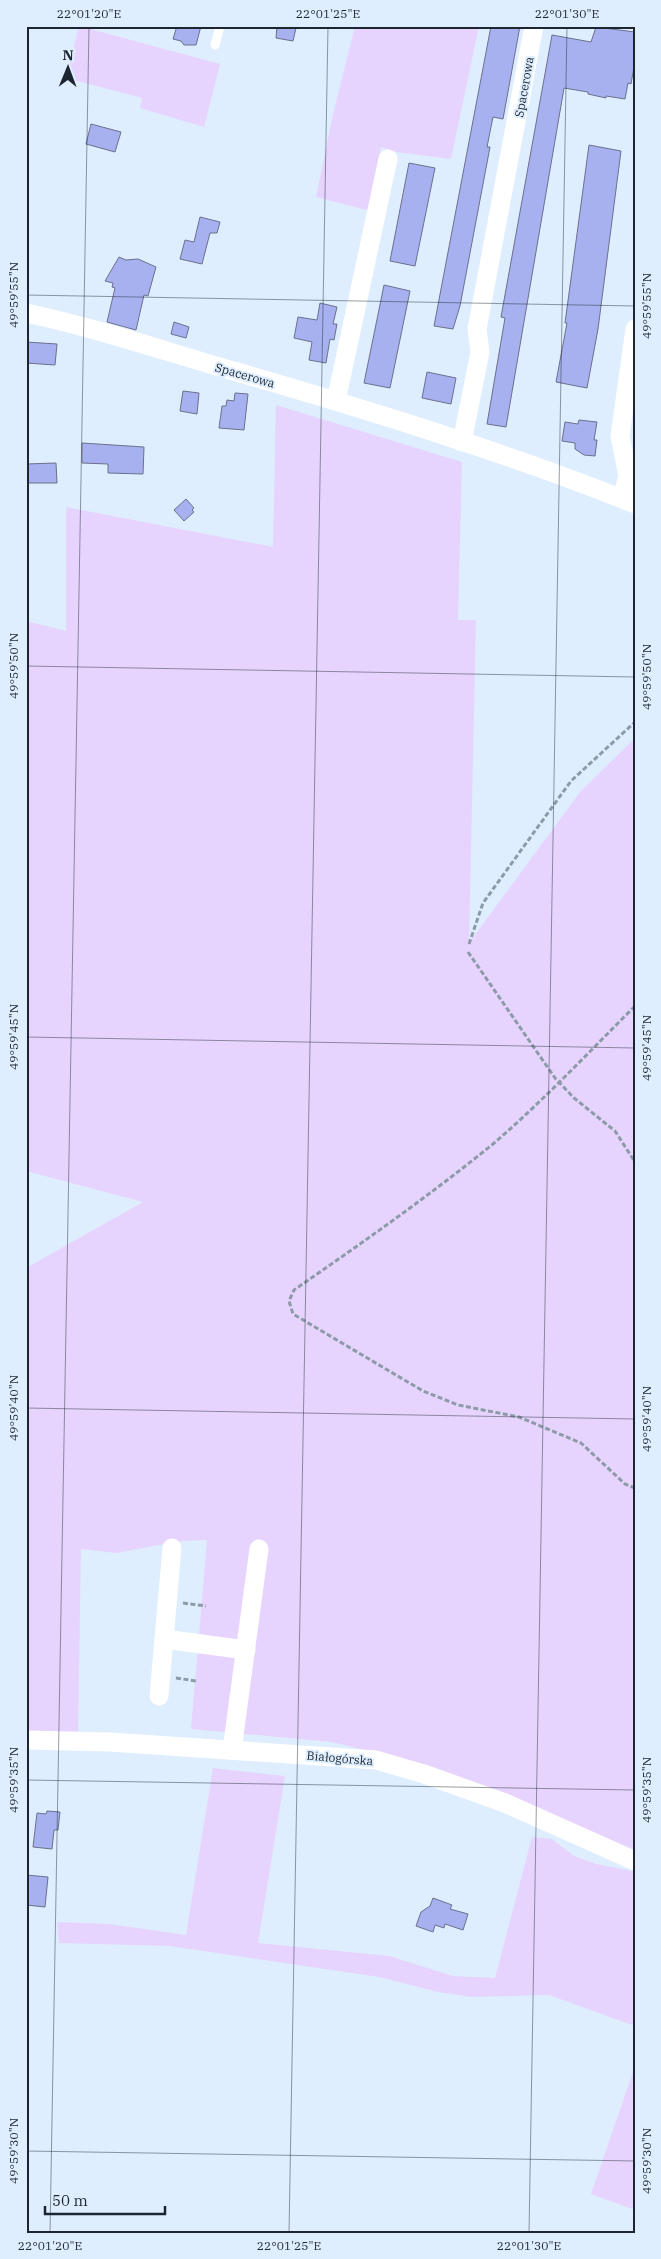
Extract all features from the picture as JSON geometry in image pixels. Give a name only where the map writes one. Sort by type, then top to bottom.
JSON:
[{"type":"street","name":"Spacerowa","points":[[462,442],[480,352],[477,329],[534,26]]},
{"type":"street","points":[[336,401],[388,159]]},
{"type":"street","name":"Spacerowa","points":[[26,314],[118,337],[336,401],[531,464],[628,501],[628,476],[620,436],[635,329]]},
{"type":"street","points":[[159,1696],[172,1548]]},
{"type":"street","points":[[232,1750],[259,1550]]},
{"type":"street","points":[[164,1639],[246,1650]]},
{"type":"street","name":"Białogórska","points":[[26,1740],[110,1742],[351,1757],[396,1765],[505,1803],[635,1861]]},
{"type":"lane","points":[[215,45],[220,26]]},
{"type":"path","points":[[468,944],[483,902],[572,781],[635,722]]},
{"type":"path","points":[[468,952],[559,1083],[574,1098],[615,1131],[635,1162]]},
{"type":"path","points":[[635,1006],[559,1083],[493,1143],[408,1210],[294,1290],[289,1302],[293,1314],[423,1391],[458,1405],[519,1417],[581,1443],[625,1484],[635,1488]]},
{"type":"path","points":[[167,1602],[206,1606]]},
{"type":"shaded area","points":[[79,26],[220,64],[204,127],[140,108],[142,98],[66,78]]},
{"type":"shaded area","points":[[355,26],[479,26],[451,159],[396,152],[381,147],[370,211],[316,197],[333,114]]},
{"type":"shaded area","points":[[276,405],[462,462],[458,620],[476,620],[469,943],[580,792],[635,738],[635,1855],[418,1763],[332,1742],[191,1729],[207,1540],[181,1541],[116,1553],[81,1549],[78,1734],[26,1733],[26,1268],[143,1202],[26,1171],[26,621],[66,631],[66,507],[273,547]]},
{"type":"shaded area","points":[[213,1768],[285,1776],[258,1943],[389,1956],[453,1976],[495,1978],[532,1837],[552,1839],[574,1856],[596,1864],[632,1871],[635,1856],[635,2026],[549,1995],[472,1997],[438,1992],[379,1977],[170,1946],[59,1943],[57,1922],[109,1924],[186,1935]]},
{"type":"shaded area","points":[[635,2066],[635,2210],[591,2194]]},
{"type":"building","points":[[177,26],[201,26],[196,45],[184,45],[181,41],[173,39]]},
{"type":"building","points":[[277,26],[296,28],[293,41],[276,38]]},
{"type":"building","points":[[491,26],[520,26],[503,119],[493,117],[487,147],[490,147],[460,306],[453,329],[434,326]]},
{"type":"building","points":[[596,27],[635,32],[635,61],[631,84],[628,83],[625,99],[606,96],[606,98],[588,94],[588,92],[564,88],[506,427],[487,424],[505,318],[501,317],[552,35],[591,42]]},
{"type":"building","points":[[91,124],[121,132],[115,152],[86,144]]},
{"type":"building","points":[[589,145],[621,151],[598,329],[587,388],[556,382],[567,323],[565,323]]},
{"type":"building","points":[[409,163],[435,168],[415,266],[390,261]]},
{"type":"building","points":[[200,217],[220,222],[217,233],[210,233],[202,264],[180,259],[185,240],[194,242]]},
{"type":"building","points":[[119,257],[126,260],[138,259],[156,267],[148,296],[144,295],[136,330],[107,322],[115,288],[112,287],[113,283],[105,281]]},
{"type":"building","points":[[384,285],[410,291],[390,388],[364,383]]},
{"type":"building","points":[[320,303],[337,307],[333,324],[337,324],[334,340],[330,339],[326,363],[309,360],[312,342],[294,338],[298,317],[317,320]]},
{"type":"building","points":[[174,322],[189,327],[186,338],[171,334]]},
{"type":"building","points":[[26,342],[57,344],[55,365],[26,363]]},
{"type":"building","points":[[427,372],[456,378],[451,404],[422,398]]},
{"type":"building","points":[[183,391],[199,393],[197,414],[180,411]]},
{"type":"building","points":[[235,393],[248,394],[244,430],[219,428],[222,406],[226,406],[227,400],[234,401]]},
{"type":"building","points":[[579,420],[597,422],[594,440],[597,440],[595,456],[584,455],[575,449],[575,443],[562,441],[565,422],[578,424]]},
{"type":"building","points":[[82,443],[144,447],[143,474],[108,473],[108,464],[82,463]]},
{"type":"building","points":[[56,463],[57,483],[26,483],[26,464]]},
{"type":"building","points":[[186,499],[194,508],[192,510],[194,512],[184,521],[174,510]]},
{"type":"building","points":[[47,1811],[60,1812],[58,1830],[54,1830],[52,1849],[33,1847],[37,1813],[46,1814]]},
{"type":"building","points":[[26,1875],[48,1877],[45,1907],[26,1905]]},
{"type":"building","points":[[433,1898],[452,1905],[450,1909],[468,1914],[463,1930],[445,1924],[444,1928],[435,1925],[433,1932],[416,1926],[421,1912],[430,1906]]}]
